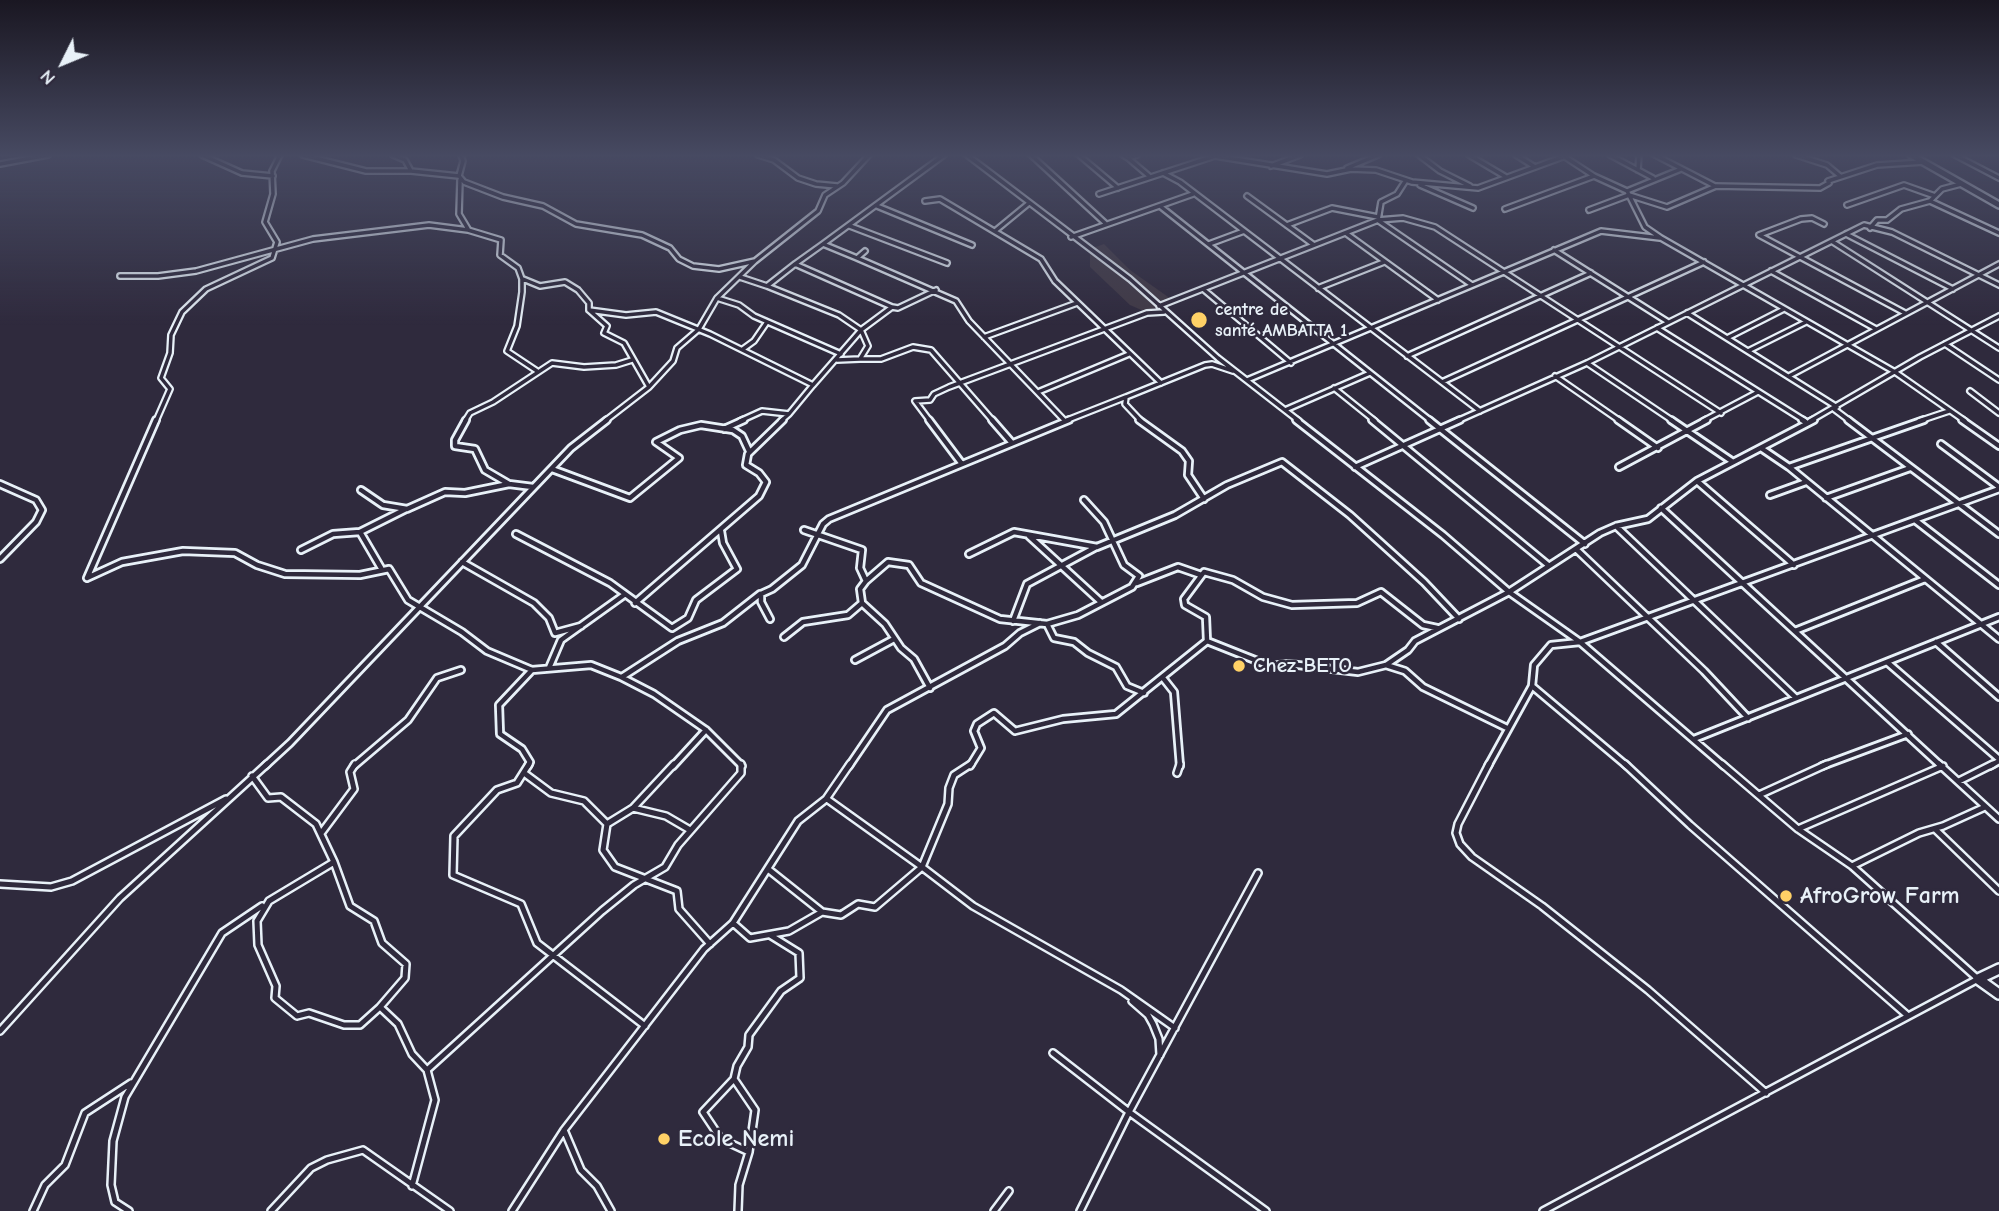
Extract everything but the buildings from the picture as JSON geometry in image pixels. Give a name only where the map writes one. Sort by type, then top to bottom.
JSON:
[{"type":"street","points":[[268,212],[265,222],[277,242],[265,263],[200,293],[181,312],[171,335],[170,353],[161,378],[170,389],[87,578],[122,562],[183,551],[235,553],[257,565],[285,574],[360,575],[381,568],[389,569],[399,589],[419,608],[462,632],[487,651],[532,670],[591,665],[621,677],[654,694],[706,730],[742,765],[741,773],[690,830],[666,867],[645,878],[602,911],[427,1070]]},
{"type":"street","points":[[459,212],[468,230]]},
{"type":"street","points":[[553,212],[576,224],[642,235],[670,248],[679,259],[693,265],[719,269],[755,261]]},
{"type":"street","points":[[0,1031],[120,898],[290,743],[571,448],[649,387],[673,361],[677,348],[699,329],[717,299],[755,261],[817,212]]},
{"type":"street","points":[[767,286],[868,212]]},
{"type":"street","points":[[890,212],[972,245]]},
{"type":"street","points":[[962,212],[1041,259],[1055,281],[1161,383]]},
{"type":"street","points":[[995,230],[1018,212]]},
{"type":"street","points":[[1040,212],[1071,237],[1112,264],[1237,372],[1354,468],[1443,535],[1509,592],[1580,642],[1798,829],[1852,866],[1978,979],[1999,994]]},
{"type":"street","points":[[1092,212],[1105,223]]},
{"type":"street","points":[[1071,237],[1140,212]]},
{"type":"street","points":[[1168,212],[1586,544]]},
{"type":"street","points":[[1217,212],[1480,411]]},
{"type":"street","points":[[1268,212],[1315,246]]},
{"type":"street","points":[[1287,225],[1323,212]]},
{"type":"street","points":[[1347,212],[1378,219],[1473,286]]},
{"type":"street","points":[[1378,219],[1379,212]]},
{"type":"street","points":[[1638,212],[1646,227],[1661,238],[1895,372],[1999,446]]},
{"type":"street","points":[[1870,228],[1877,220],[1887,220],[1898,212]]},
{"type":"street","points":[[1953,212],[1999,233]]},
{"type":"street","points":[[1159,306],[1378,219],[1396,217],[1435,227],[1721,413]]},
{"type":"street","points":[[1824,224],[1812,218],[1801,219],[1759,235],[1905,314]]},
{"type":"street","points":[[849,225],[947,263]]},
{"type":"street","points":[[1354,468],[1587,363],[1864,225],[1882,228],[1999,285]]},
{"type":"street","points":[[120,276],[152,277],[196,271],[313,239],[423,226],[468,230],[501,240],[500,255],[515,265],[522,279],[517,326],[507,351],[537,370]]},
{"type":"street","points":[[1209,244],[1244,231]]},
{"type":"street","points":[[1247,380],[1601,231],[1661,238]]},
{"type":"street","points":[[1346,233],[1438,300]]},
{"type":"street","points":[[1846,234],[1953,289]]},
{"type":"street","points":[[1833,242],[1999,348]]},
{"type":"street","points":[[823,244],[936,290],[956,301],[969,321],[1065,421]]},
{"type":"street","points":[[1554,250],[1668,322]]},
{"type":"street","points":[[857,258],[865,251]]},
{"type":"street","points":[[1318,288],[1385,261]]},
{"type":"street","points":[[1442,382],[1704,262]]},
{"type":"street","points":[[795,264],[898,308],[936,290]]},
{"type":"street","points":[[1789,376],[1999,264]]},
{"type":"street","points":[[1771,271],[1877,330]]},
{"type":"street","points":[[1407,356],[1591,273]]},
{"type":"street","points":[[740,276],[843,316],[862,330],[868,346],[860,359]]},
{"type":"street","points":[[522,279],[540,286],[568,283],[589,303],[589,310],[607,326],[604,332],[624,343],[649,387]]},
{"type":"street","points":[[1202,288],[1291,363]]},
{"type":"street","points":[[717,299],[739,305],[767,322],[841,354]]},
{"type":"street","points":[[984,337],[1077,303]]},
{"type":"street","points":[[635,603],[758,498],[766,482],[759,473],[746,465],[749,451],[789,414],[862,330],[892,306]]},
{"type":"street","points":[[1727,338],[1785,309]]},
{"type":"street","points":[[589,310],[626,315],[656,313],[699,329],[813,385]]},
{"type":"street","points":[[962,464],[915,401],[930,400],[934,394],[961,383],[1147,313],[1160,311],[1170,316]]},
{"type":"street","points":[[1686,313],[1836,408],[1999,534]]},
{"type":"street","points":[[1207,641],[1270,666],[1289,664],[1358,671],[1386,665],[1408,650],[1415,641],[1509,592],[1548,565],[1615,526],[1648,519],[1697,481],[1836,408],[1895,372],[1999,316]]},
{"type":"street","points":[[1748,351],[1807,321]]},
{"type":"street","points":[[742,349],[754,341],[767,322]]},
{"type":"street","points":[[1657,328],[1807,423]]},
{"type":"street","points":[[1945,344],[1999,380]]},
{"type":"street","points":[[836,360],[881,359],[913,347],[922,347],[936,353],[1012,443]]},
{"type":"street","points":[[1038,392],[1129,354]]},
{"type":"street","points":[[509,484],[485,470],[475,449],[455,446],[455,440],[470,413],[493,402],[537,370],[552,363],[584,367],[616,365],[632,360]]},
{"type":"street","points":[[1587,363],[1733,463]]},
{"type":"street","points":[[621,677],[678,641],[723,623],[761,594],[772,589],[802,565],[823,524],[839,513],[1205,365],[1212,364],[1237,372]]},
{"type":"street","points":[[1285,410],[1371,373]]},
{"type":"street","points":[[1555,376],[1658,448]]},
{"type":"street","points":[[1334,388],[1548,565]]},
{"type":"street","points":[[1970,391],[1999,413]]},
{"type":"street","points":[[1619,467],[1758,392]]},
{"type":"street","points":[[1126,397],[1125,404],[1140,421],[1182,451],[1189,461],[1188,475],[1204,499]]},
{"type":"street","points":[[723,429],[762,411],[789,414]]},
{"type":"street","points":[[1789,467],[1949,411]]},
{"type":"street","points":[[552,469],[630,498],[679,457],[656,442],[680,430],[701,425],[738,432],[749,451]]},
{"type":"street","points":[[1941,444],[1999,488]]},
{"type":"street","points":[[1761,448],[1789,467],[1999,639]]},
{"type":"street","points":[[1013,621],[1027,584],[1097,547],[1126,537],[1133,530],[1175,514],[1227,485],[1282,462],[1359,524],[1424,582],[1459,619]]},
{"type":"street","points":[[1826,498],[1911,468]]},
{"type":"street","points":[[1697,481],[1794,565]]},
{"type":"street","points":[[1770,495],[1807,482]]},
{"type":"street","points":[[0,484],[36,500],[42,510],[36,522],[0,559]]},
{"type":"street","points":[[302,550],[333,534],[360,532],[445,492],[465,493],[509,484],[534,487]]},
{"type":"street","points":[[1766,1094],[1648,990],[1542,906],[1472,857],[1460,844],[1456,833],[1458,824],[1507,728],[1532,686],[1534,666],[1551,645],[1580,642],[1999,488]]},
{"type":"street","points":[[361,490],[383,505],[407,509]]},
{"type":"street","points":[[1084,500],[1104,522],[1124,565],[1139,576],[1135,584]]},
{"type":"street","points":[[1661,508],[1848,677],[1999,819]]},
{"type":"street","points":[[1915,520],[1999,585]]},
{"type":"street","points":[[1615,526],[1796,698]]},
{"type":"street","points":[[804,530],[862,550],[860,568],[866,581]]},
{"type":"street","points":[[516,534],[596,575],[672,628],[688,618],[696,600],[737,569],[723,543],[721,531]]},
{"type":"street","points":[[360,532],[381,568]]},
{"type":"street","points":[[969,554],[1014,532],[1097,547]]},
{"type":"street","points":[[1028,536],[1101,601]]},
{"type":"street","points":[[1576,549],[1748,718]]},
{"type":"street","points":[[462,562],[534,603],[550,618],[552,631],[555,633],[581,626]]},
{"type":"street","points":[[930,688],[914,659],[885,624],[868,611],[863,603],[860,589],[888,562],[909,565],[921,583],[1000,619],[1047,624],[1078,615],[1135,584],[1178,567],[1201,575]]},
{"type":"street","points":[[1207,641],[1206,617],[1196,609],[1185,606],[1184,599],[1204,572],[1233,580],[1263,597],[1292,605],[1357,603],[1381,592],[1423,625],[1440,628]]},
{"type":"street","points":[[1795,631],[1926,579]]},
{"type":"street","points":[[761,594],[761,602],[770,619]]},
{"type":"street","points":[[549,669],[561,640],[624,595]]},
{"type":"street","points":[[784,637],[803,622],[848,615],[863,603]]},
{"type":"street","points":[[1694,739],[1999,617]]},
{"type":"street","points":[[512,1211],[564,1130],[710,944],[733,923],[798,821],[826,799],[887,710],[930,688],[1040,623]]},
{"type":"street","points":[[1047,624],[1055,638],[1074,642],[1088,653],[1116,667],[1127,686],[1144,693]]},
{"type":"street","points":[[855,660],[895,639]]},
{"type":"street","points":[[768,869],[822,912],[841,915],[858,904],[875,907],[922,867],[948,804],[949,788],[954,775],[970,766],[981,748],[974,731],[977,724],[994,713],[1015,731],[1063,719],[1116,714],[1207,641]]},
{"type":"street","points":[[1936,642],[1999,697]]},
{"type":"street","points":[[1887,662],[1999,760],[1959,781]]},
{"type":"street","points":[[1386,665],[1405,671],[1423,687],[1507,728]]},
{"type":"street","points":[[323,832],[354,789],[350,772],[356,762],[408,720],[436,678],[461,670]]},
{"type":"street","points":[[532,670],[499,705],[500,734],[522,749],[530,762],[517,783],[497,790],[454,836],[453,875],[522,904],[537,943],[555,954],[645,1026]]},
{"type":"street","points":[[1163,678],[1174,692],[1181,762],[1177,773]]},
{"type":"street","points":[[1532,686],[1627,766],[1700,834],[1907,1015]]},
{"type":"street","points":[[706,730],[633,808],[607,824],[603,850],[615,867],[677,891],[679,909],[710,944]]},
{"type":"street","points":[[1759,795],[1816,768],[1908,734]]},
{"type":"street","points":[[1798,829],[1943,766]]},
{"type":"street","points":[[524,773],[551,793],[584,801],[607,824]]},
{"type":"street","points":[[252,776],[268,798],[281,797],[309,817],[323,832],[350,906],[374,921],[382,943],[406,964],[405,978],[360,1025],[344,1026],[309,1013],[297,1016],[275,998],[276,986],[258,945],[256,928],[262,909],[269,901]]},
{"type":"street","points":[[0,884],[51,887],[72,881],[231,797]]},
{"type":"street","points":[[826,799],[973,906],[1121,990],[1175,1028]]},
{"type":"street","points":[[1852,866],[1919,833],[1985,807]]},
{"type":"street","points":[[633,808],[666,816],[690,830]]},
{"type":"street","points":[[1934,829],[1999,891]]},
{"type":"street","points":[[129,1211],[115,1202],[111,1185],[113,1141],[125,1097],[133,1082],[222,933],[334,862]]},
{"type":"street","points":[[1080,1211],[1129,1112],[1258,873]]},
{"type":"street","points":[[733,923],[750,938],[789,931],[822,912]]},
{"type":"street","points":[[749,1152],[722,1139],[703,1112],[734,1079],[737,1066],[748,1047],[749,1035],[780,991],[800,978],[799,953],[769,935]]},
{"type":"street","points":[[1543,1211],[1766,1094],[1907,1015],[1999,969]]},
{"type":"street","points":[[1121,990],[1148,1015],[1159,1039],[1160,1058]]},
{"type":"street","points":[[380,1007],[398,1024],[412,1054],[427,1070],[435,1100],[412,1186]]},
{"type":"street","points":[[1053,1053],[1129,1112],[1266,1211]]},
{"type":"street","points":[[734,1079],[755,1110],[749,1152],[739,1185],[738,1211]]},
{"type":"street","points":[[33,1211],[45,1185],[65,1165],[85,1113],[133,1082]]},
{"type":"street","points":[[564,1130],[581,1170],[597,1186],[611,1211]]},
{"type":"street","points":[[270,1211],[311,1168],[327,1160],[363,1150],[450,1211]]},
{"type":"street","points":[[995,1211],[1009,1191]]},
{"type":"shaded area","points":[[1104,244],[1130,270],[1171,299],[1146,312],[1130,305],[1090,267],[1090,249]]},
{"type":"place","name":"centre de santé AMBATTA 1","points":[[1199,320]]},
{"type":"place","name":"Chez BETO","points":[[1239,666]]},
{"type":"place","name":"AfroGrow Farm","points":[[1786,896]]},
{"type":"place","name":"Ecole Nemi","points":[[664,1139]]}]
